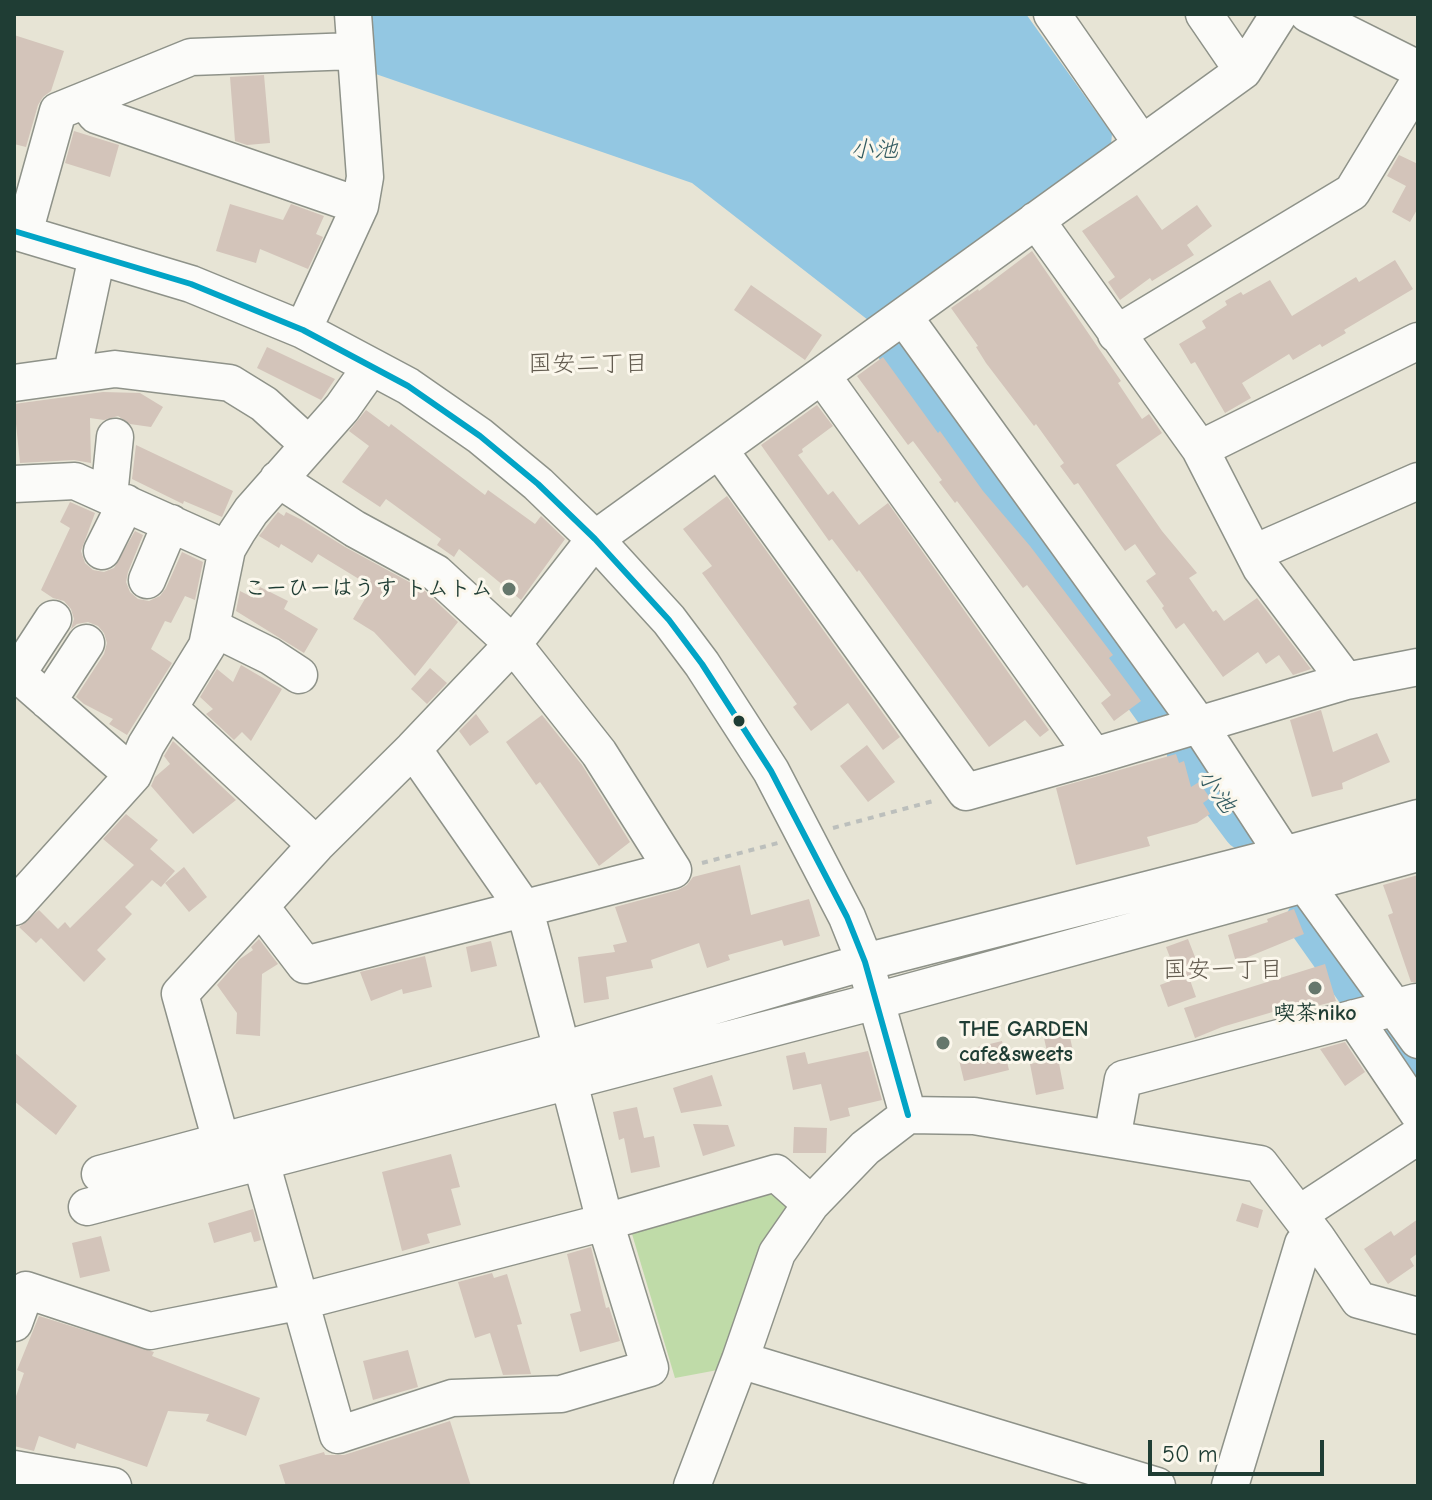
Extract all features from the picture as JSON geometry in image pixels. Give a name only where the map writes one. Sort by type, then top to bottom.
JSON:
[{"type":"street","points":[[303,330],[360,206],[365,177],[353,14]]},
{"type":"street","points":[[1052,14],[1142,144]]},
{"type":"street","points":[[1204,14],[1243,71]]},
{"type":"street","points":[[221,1141],[180,994],[316,845],[513,644],[595,539],[1243,71],[1279,14]]},
{"type":"street","points":[[1308,14],[1418,69]]},
{"type":"street","points":[[354,51],[191,57],[58,111],[19,232],[191,284],[303,330],[408,386],[480,436],[538,484],[595,539],[669,620],[771,771],[847,917],[865,962],[908,1115]]},
{"type":"street","points":[[1116,334],[1352,192],[1418,83]]},
{"type":"street","points":[[85,101],[96,115],[360,206]]},
{"type":"street","points":[[1036,220],[1200,449],[1261,568],[1346,681]]},
{"type":"street","points":[[72,373],[97,256]]},
{"type":"street","points":[[904,317],[1199,725],[1284,855],[1406,1004],[1418,1040]]},
{"type":"street","points":[[1200,449],[1418,341]]},
{"type":"street","points":[[14,907],[133,775],[146,745],[207,646],[227,549],[251,511],[342,408],[371,367]]},
{"type":"street","points":[[14,383],[115,369],[230,383],[264,404],[309,445]]},
{"type":"street","points":[[823,377],[1094,756]]},
{"type":"street","points":[[102,551],[118,500],[115,437]]},
{"type":"street","points":[[720,451],[966,792],[1346,681],[1418,667]]},
{"type":"street","points":[[260,906],[305,965],[673,870],[599,753],[513,644],[436,573],[355,529],[278,479]]},
{"type":"street","points":[[14,484],[75,481],[227,549]]},
{"type":"street","points":[[1254,553],[1418,481]]},
{"type":"street","points":[[147,580],[171,523]]},
{"type":"street","points":[[53,619],[15,672],[133,775]]},
{"type":"street","points":[[211,627],[270,656],[299,675]]},
{"type":"street","points":[[48,701],[86,643]]},
{"type":"street","points":[[169,708],[316,845]]},
{"type":"street","points":[[261,1162],[338,1435],[452,1398],[561,1394],[650,1368],[605,1222],[525,910],[413,749]]},
{"type":"street","points":[[1418,818],[865,962],[566,1066],[261,1162],[94,1190],[221,1141],[566,1066],[876,1001],[1418,853]]},
{"type":"street","points":[[1112,1139],[1123,1079],[1406,1004]]},
{"type":"street","points":[[1354,1018],[1418,1113]]},
{"type":"street","points":[[692,1486],[777,1253],[811,1204],[865,1148],[908,1115],[974,1116],[1260,1164],[1359,1300],[1418,1316]]},
{"type":"street","points":[[1230,1486],[1307,1225],[1418,1136]]},
{"type":"street","points":[[14,1323],[26,1290],[150,1331],[302,1301],[605,1222],[776,1173],[811,1204]]},
{"type":"street","points":[[740,1360],[1157,1486]]},
{"type":"street","points":[[14,1469],[113,1486]]},
{"type":"green space","points":[[764,1188],[789,1202],[723,1369],[675,1378],[632,1234],[642,1222]]},
{"type":"water","name":"小池","points":[[369,14],[1026,14],[1112,134],[1111,145],[868,320],[692,183],[367,71]]},
{"type":"building","points":[[14,35],[64,51],[51,91],[38,105],[26,147],[14,144]]},
{"type":"building","points":[[264,75],[270,143],[247,145],[235,141],[230,77]]},
{"type":"building","points":[[74,131],[119,145],[110,177],[65,163]]},
{"type":"building","points":[[1399,155],[1418,164],[1418,208],[1410,222],[1392,212],[1406,186],[1387,176]]},
{"type":"building","points":[[1137,195],[1162,230],[1197,205],[1212,226],[1187,245],[1194,255],[1152,281],[1150,278],[1120,300],[1108,282],[1115,277],[1082,231]]},
{"type":"building","points":[[230,204],[283,220],[291,204],[324,216],[316,234],[323,237],[308,269],[260,249],[256,263],[216,251]]},
{"type":"building","points":[[1032,251],[1121,381],[1118,383],[1142,419],[1149,414],[1162,433],[1116,465],[1162,531],[1197,573],[1189,578],[1213,612],[1216,610],[1224,621],[1257,598],[1311,669],[1293,675],[1279,655],[1266,664],[1258,652],[1223,677],[1184,623],[1176,629],[1162,608],[1164,606],[1146,581],[1156,574],[1135,544],[1125,551],[1078,483],[1074,485],[1060,466],[1064,463],[1036,424],[1034,426],[986,363],[951,308]]},
{"type":"building","points":[[1395,260],[1413,289],[1344,330],[1346,333],[1322,347],[1320,344],[1293,360],[1289,354],[1242,383],[1251,398],[1225,413],[1195,362],[1191,364],[1179,344],[1206,328],[1202,321],[1227,305],[1225,301],[1270,280],[1292,316],[1356,277],[1359,282]]},
{"type":"building","points":[[751,285],[822,335],[805,360],[734,310]]},
{"type":"building","points":[[267,347],[335,379],[321,400],[257,368]]},
{"type":"building","points":[[883,357],[938,433],[940,431],[983,491],[1030,546],[1113,655],[1109,658],[1141,701],[1114,721],[1101,703],[1111,695],[1027,585],[1023,588],[957,501],[955,503],[913,441],[908,445],[857,376]]},
{"type":"building","points":[[103,392],[140,393],[163,407],[151,427],[130,424],[118,416],[104,420],[90,418],[91,463],[74,460],[20,463],[14,404]]},
{"type":"building","points":[[817,405],[833,426],[798,455],[828,495],[833,491],[859,525],[888,503],[1049,730],[1040,737],[1025,720],[989,747],[859,570],[857,572],[832,539],[829,541],[761,445]]},
{"type":"building","points":[[366,410],[389,427],[391,424],[485,495],[488,490],[535,524],[541,516],[565,539],[521,600],[459,549],[454,557],[437,545],[441,539],[386,499],[380,507],[342,482],[369,446],[349,431]]},
{"type":"building","points":[[136,445],[233,491],[222,517],[184,501],[183,504],[132,479]]},
{"type":"building","points":[[727,496],[900,737],[883,750],[848,703],[811,731],[793,707],[797,704],[702,573],[712,566],[683,529]]},
{"type":"building","points":[[70,502],[95,513],[81,551],[85,563],[93,570],[104,572],[114,568],[135,531],[143,535],[126,582],[130,592],[138,599],[149,601],[160,596],[182,552],[203,562],[195,600],[185,596],[171,623],[165,621],[151,649],[172,663],[127,735],[109,724],[113,719],[76,697],[104,654],[107,643],[104,633],[88,622],[71,629],[74,619],[71,609],[64,601],[41,590],[70,528],[60,522]]},
{"type":"building","points":[[278,512],[284,516],[286,512],[302,520],[424,590],[458,622],[415,676],[374,632],[353,619],[372,587],[318,554],[312,563],[281,544],[279,548],[259,536]]},
{"type":"building","points":[[260,587],[288,601],[284,609],[318,629],[304,653],[236,611],[240,591],[254,598]]},
{"type":"building","points":[[241,665],[282,689],[251,741],[242,732],[234,740],[206,714],[213,709],[200,697],[217,669],[233,682]]},
{"type":"building","points":[[430,668],[447,683],[427,704],[411,689]]},
{"type":"building","points":[[1321,710],[1333,752],[1377,733],[1390,762],[1342,783],[1343,789],[1312,797],[1290,720]]},
{"type":"building","points":[[476,714],[489,732],[470,746],[459,731]]},
{"type":"building","points":[[542,715],[582,765],[630,842],[599,866],[540,782],[536,785],[506,742]]},
{"type":"building","points":[[173,741],[236,800],[193,834],[151,786],[155,777],[170,764],[164,756]]},
{"type":"building","points":[[867,745],[895,782],[868,802],[840,766]]},
{"type":"building","points":[[1176,754],[1179,763],[1184,761],[1191,787],[1199,782],[1210,798],[1203,803],[1210,814],[1197,823],[1147,837],[1150,846],[1076,865],[1056,788]]},
{"type":"building","points":[[126,814],[158,840],[150,849],[175,871],[161,887],[152,880],[125,907],[132,914],[97,950],[106,959],[84,982],[41,938],[36,943],[19,927],[39,910],[58,929],[65,922],[70,928],[134,865],[103,839]]},
{"type":"building","points":[[740,865],[751,915],[809,899],[820,936],[784,946],[782,940],[728,955],[730,960],[707,968],[699,943],[651,960],[653,968],[606,977],[609,999],[584,1003],[578,957],[615,952],[613,945],[627,942],[615,907],[678,890],[693,877]]},
{"type":"building","points":[[184,867],[207,897],[189,912],[165,883]]},
{"type":"building","points":[[1418,875],[1418,982],[1411,982],[1388,915],[1393,913],[1383,885]]},
{"type":"building","points":[[1294,909],[1304,934],[1236,962],[1228,935],[1268,922],[1267,919]]},
{"type":"building","points":[[259,939],[278,964],[262,974],[260,1036],[236,1034],[237,1013],[217,985],[240,959],[253,950],[251,947]]},
{"type":"building","points":[[1188,939],[1202,975],[1190,980],[1196,997],[1168,1007],[1160,985],[1178,978],[1166,947]]},
{"type":"building","points":[[491,941],[497,966],[471,972],[466,947]]},
{"type":"building","points":[[425,956],[432,987],[403,994],[402,989],[371,1001],[360,972]]},
{"type":"building","points":[[1325,964],[1336,1001],[1305,1009],[1303,1003],[1195,1038],[1184,1008]]},
{"type":"building","points":[[1067,1024],[1073,1051],[1048,1056],[1042,1029]]},
{"type":"building","points":[[1002,1041],[1009,1070],[964,1081],[957,1052]]},
{"type":"building","points":[[1345,1042],[1365,1072],[1345,1086],[1320,1049]]},
{"type":"building","points":[[868,1051],[882,1100],[848,1108],[850,1116],[830,1121],[821,1084],[793,1090],[786,1056],[805,1052],[808,1064]]},
{"type":"building","points":[[14,1052],[77,1106],[56,1135],[14,1101]]},
{"type":"building","points":[[1058,1058],[1064,1089],[1036,1095],[1030,1064]]},
{"type":"building","points":[[712,1075],[722,1106],[681,1113],[673,1088]]},
{"type":"building","points":[[637,1107],[644,1138],[654,1136],[660,1167],[631,1173],[624,1138],[619,1140],[613,1112]]},
{"type":"building","points":[[693,1124],[728,1125],[735,1146],[703,1156]]},
{"type":"building","points":[[794,1127],[827,1128],[826,1153],[793,1153]]},
{"type":"building","points":[[451,1154],[460,1187],[451,1189],[461,1225],[427,1234],[430,1243],[402,1251],[382,1172]]},
{"type":"building","points":[[1242,1203],[1263,1210],[1258,1228],[1236,1221]]},
{"type":"building","points":[[253,1209],[261,1240],[254,1242],[251,1232],[214,1243],[208,1223]]},
{"type":"building","points":[[1418,1219],[1418,1253],[1410,1259],[1414,1266],[1388,1284],[1364,1249],[1391,1231],[1394,1236]]},
{"type":"building","points":[[101,1236],[110,1271],[80,1278],[72,1243]]},
{"type":"building","points":[[591,1247],[606,1308],[609,1307],[620,1341],[580,1352],[570,1314],[581,1311],[567,1254]]},
{"type":"building","points":[[492,1273],[494,1278],[507,1274],[522,1324],[517,1325],[531,1374],[503,1375],[490,1333],[475,1338],[458,1282]]},
{"type":"building","points":[[39,1316],[154,1352],[152,1356],[260,1398],[246,1436],[206,1421],[209,1414],[168,1411],[147,1467],[77,1443],[75,1449],[39,1436],[34,1451],[14,1446],[14,1402],[24,1373],[17,1370]]},
{"type":"building","points":[[408,1350],[418,1387],[373,1400],[363,1361]]},
{"type":"building","points":[[450,1421],[471,1486],[286,1486],[279,1465],[324,1452],[325,1455],[344,1455]]},
{"type":"waterway","name":"小池","points":[[899,352],[1158,714]]},
{"type":"waterway","name":"小池","points":[[1188,754],[1244,829]]},
{"type":"waterway","name":"小池","points":[[1307,920],[1358,992]]},
{"type":"waterway","name":"小池","points":[[1389,1035],[1418,1075]]},
{"type":"transit line","points":[[14,231],[191,284],[303,330],[408,386],[480,436],[538,484],[595,539],[669,620],[702,664],[771,771],[847,917],[865,962],[908,1115]]},
{"type":"place","name":"こーひーはうす トムトム","points":[[509,589]]},
{"type":"place","name":"喫茶niko","points":[[1315,988]]},
{"type":"place","name":"THE GARDEN cafe&sweets","points":[[943,1043]]},
{"type":"district","name":"国安二丁目","points":[[588,364]]},
{"type":"district","name":"国安一丁目","points":[[1223,970]]}]
